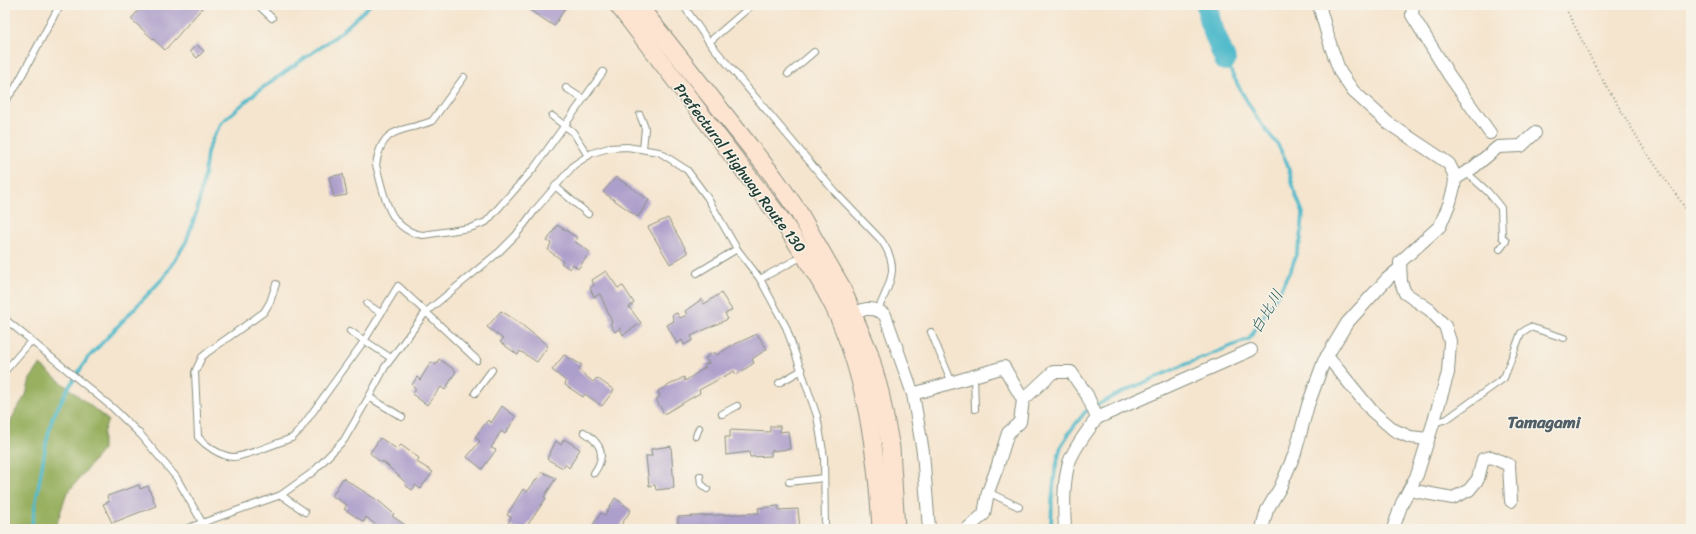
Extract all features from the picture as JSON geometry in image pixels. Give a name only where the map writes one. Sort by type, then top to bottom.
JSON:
[{"type":"main road","name":"Prefectural Highway Route 130","points":[[618,5],[759,189],[812,251]]},
{"type":"main road","name":"Prefectural Highway Route 130","points":[[638,5],[774,178],[798,212],[833,306],[846,317],[869,352],[883,406],[891,448],[896,529]]},
{"type":"main road","name":"Prefectural Highway Route 130","points":[[846,317],[853,359],[863,396],[874,452],[881,529]]},
{"type":"street","points":[[1319,5],[1340,72],[1353,91],[1388,123],[1449,164],[1455,179],[1450,202],[1440,226],[1422,244],[1404,257],[1400,262],[1399,270],[1405,293],[1430,310],[1445,326],[1450,341],[1448,373],[1433,424],[1417,475],[1402,503],[1393,529]]},
{"type":"street","points":[[1413,5],[1412,15],[1449,74],[1490,133]]},
{"type":"street","points":[[1455,179],[1474,167],[1498,147],[1521,146],[1534,133]]},
{"type":"street","points":[[1262,529],[1267,510],[1280,488],[1295,453],[1308,405],[1327,356],[1347,324],[1388,279],[1399,270]]},
{"type":"street","points":[[846,317],[867,309],[878,310],[886,315],[913,394],[924,452],[929,529]]},
{"type":"street","points":[[1064,529],[1064,508],[1068,465],[1082,438],[1097,417],[1251,350]]},
{"type":"street","points":[[1327,356],[1372,411],[1394,430],[1410,437],[1428,439]]},
{"type":"street","points":[[913,394],[1004,367],[1024,400]]},
{"type":"street","points":[[967,529],[984,514],[988,492],[1008,433],[1020,422],[1024,400],[1053,372],[1071,372],[1097,417]]},
{"type":"street","points":[[1409,490],[1453,498],[1469,490],[1478,479],[1483,459],[1491,457],[1509,465],[1511,501]]},
{"type":"lane","points":[[5,101],[15,88],[56,12],[62,5]]},
{"type":"lane","points":[[258,5],[272,18]]},
{"type":"lane","points":[[683,5],[709,42],[835,192],[881,240],[887,249],[892,263],[893,274],[878,310]]},
{"type":"lane","points":[[709,42],[752,5]]},
{"type":"lane","points":[[788,74],[814,52]]},
{"type":"lane","points":[[464,77],[432,121],[399,130],[391,134],[384,141],[377,158],[376,165],[389,211],[398,224],[410,232],[423,235],[470,228],[486,222],[534,168],[603,72]]},
{"type":"lane","points":[[566,88],[583,100]]},
{"type":"lane","points":[[640,115],[645,128],[643,149]]},
{"type":"lane","points":[[552,116],[573,132],[588,156]]},
{"type":"lane","points":[[184,529],[204,526],[281,495],[313,472],[344,440],[385,367],[426,312],[499,252],[516,235],[555,186],[574,165],[588,156],[609,148],[643,149],[659,152],[686,170],[707,197],[737,249],[760,279],[786,327],[817,416],[824,457],[826,529]]},
{"type":"lane","points":[[1466,172],[1488,192],[1501,208],[1502,237],[1506,241],[1500,249]]},
{"type":"lane","points":[[555,186],[588,214]]},
{"type":"lane","points":[[697,273],[737,249]]},
{"type":"lane","points":[[760,279],[812,251]]},
{"type":"lane","points":[[276,284],[270,302],[264,312],[202,357],[195,372],[198,437],[207,446],[228,456],[238,456],[292,438],[302,428],[364,341],[398,286],[477,360]]},
{"type":"lane","points":[[367,304],[381,313]]},
{"type":"lane","points":[[5,319],[114,408],[141,435],[176,478],[204,526]]},
{"type":"lane","points":[[1433,424],[1447,418],[1504,378],[1521,333],[1530,327],[1564,338]]},
{"type":"lane","points":[[350,332],[391,358]]},
{"type":"lane","points":[[931,332],[952,383]]},
{"type":"lane","points":[[5,371],[31,341]]},
{"type":"lane","points":[[475,392],[492,370]]},
{"type":"lane","points":[[780,382],[802,370]]},
{"type":"lane","points":[[974,376],[975,409]]},
{"type":"lane","points":[[369,397],[402,417]]},
{"type":"lane","points":[[722,414],[737,406]]},
{"type":"lane","points":[[696,436],[699,428]]},
{"type":"lane","points":[[584,432],[592,437],[601,449],[599,466],[594,473]]},
{"type":"lane","points":[[700,476],[701,484],[707,489]]},
{"type":"lane","points":[[789,482],[824,478]]},
{"type":"lane","points":[[988,492],[1018,507]]},
{"type":"lane","points":[[281,495],[305,512]]},
{"type":"path","points":[[1564,5],[1598,72],[1644,149],[1691,216]]},
{"type":"green space","points":[[40,365],[108,420],[103,433],[103,449],[66,495],[56,529],[5,529],[5,434],[16,410],[26,395],[30,379]]},
{"type":"building","points":[[143,5],[205,5],[165,50],[131,19]]},
{"type":"building","points":[[522,5],[567,5],[554,26]]},
{"type":"building","points":[[197,45],[204,51],[197,58],[190,51]]},
{"type":"building","points":[[343,174],[347,195],[334,197],[329,177]]},
{"type":"building","points":[[616,177],[649,200],[638,217],[603,192]]},
{"type":"building","points":[[668,218],[688,253],[670,264],[648,227]]},
{"type":"building","points":[[557,225],[578,238],[574,241],[590,252],[578,269],[573,264],[570,269],[561,263],[563,261],[548,250],[551,243],[547,241]]},
{"type":"building","points":[[606,271],[618,288],[623,286],[634,303],[629,307],[641,323],[623,335],[620,328],[615,332],[610,324],[612,322],[600,294],[594,297],[590,288],[594,285],[592,280]]},
{"type":"building","points":[[721,293],[732,310],[725,314],[728,319],[691,336],[693,340],[684,345],[682,340],[677,344],[667,325],[674,321],[672,315],[677,313],[680,318],[687,315],[685,311],[702,299],[704,304]]},
{"type":"building","points":[[501,311],[517,321],[548,346],[537,362],[520,351],[518,355],[500,342],[503,339],[487,327]]},
{"type":"building","points":[[757,334],[767,349],[752,359],[754,363],[736,375],[734,371],[699,390],[700,393],[664,414],[656,399],[660,397],[658,391],[684,377],[685,381],[706,367],[704,365],[709,363],[705,358],[714,352],[717,355],[729,347]]},
{"type":"building","points":[[564,355],[582,365],[578,369],[593,382],[597,378],[614,390],[602,406],[585,394],[583,397],[565,385],[566,381],[552,370]]},
{"type":"building","points":[[439,359],[456,371],[445,390],[441,387],[427,405],[412,394],[416,390],[412,385],[417,377],[420,380],[431,362],[436,365]]},
{"type":"building","points":[[502,406],[516,417],[505,434],[501,431],[491,448],[496,450],[482,469],[467,457],[480,441],[475,437],[488,420],[491,423]]},
{"type":"building","points":[[770,426],[780,426],[780,432],[788,431],[790,449],[771,451],[771,456],[750,457],[749,452],[726,455],[725,437],[730,437],[730,430],[770,432]]},
{"type":"building","points":[[380,438],[397,449],[401,445],[419,458],[417,462],[433,472],[420,489],[416,485],[412,490],[405,485],[406,483],[387,465],[382,461],[381,463],[370,453]]},
{"type":"building","points":[[564,439],[580,449],[569,468],[565,464],[563,468],[547,459],[556,441],[561,445]]},
{"type":"building","points":[[671,446],[674,488],[656,490],[655,485],[649,486],[646,456],[652,456],[651,449]]},
{"type":"building","points":[[542,472],[556,478],[544,497],[546,498],[525,529],[515,529],[508,524],[511,517],[507,515],[523,489],[527,492]]},
{"type":"building","points":[[343,478],[380,502],[394,514],[392,516],[411,529],[381,529],[366,517],[364,522],[344,509],[347,505],[332,496]]},
{"type":"building","points":[[139,485],[140,489],[148,486],[156,506],[112,523],[103,504],[109,502],[107,496]]},
{"type":"building","points":[[615,498],[631,510],[619,528],[615,526],[613,529],[590,529],[601,513],[605,515]]},
{"type":"building","points":[[779,506],[779,510],[798,509],[800,529],[678,529],[678,517],[759,513],[758,508]]},
{"type":"waterway","points":[[31,529],[46,444],[52,419],[67,390],[87,359],[164,277],[186,242],[197,211],[207,152],[222,122],[258,91],[339,34],[370,5]]},
{"type":"waterway","name":"白比川","points":[[1207,5],[1210,22],[1225,60]]},
{"type":"waterway","name":"白比川","points":[[1051,529],[1055,471],[1061,446],[1085,412],[1114,396],[1184,365],[1249,339],[1280,290],[1292,267],[1301,239],[1303,213],[1295,193],[1287,163],[1278,145],[1259,121],[1225,60]]},
{"type":"district","name":"Tamagami","points":[[1544,422]]}]
